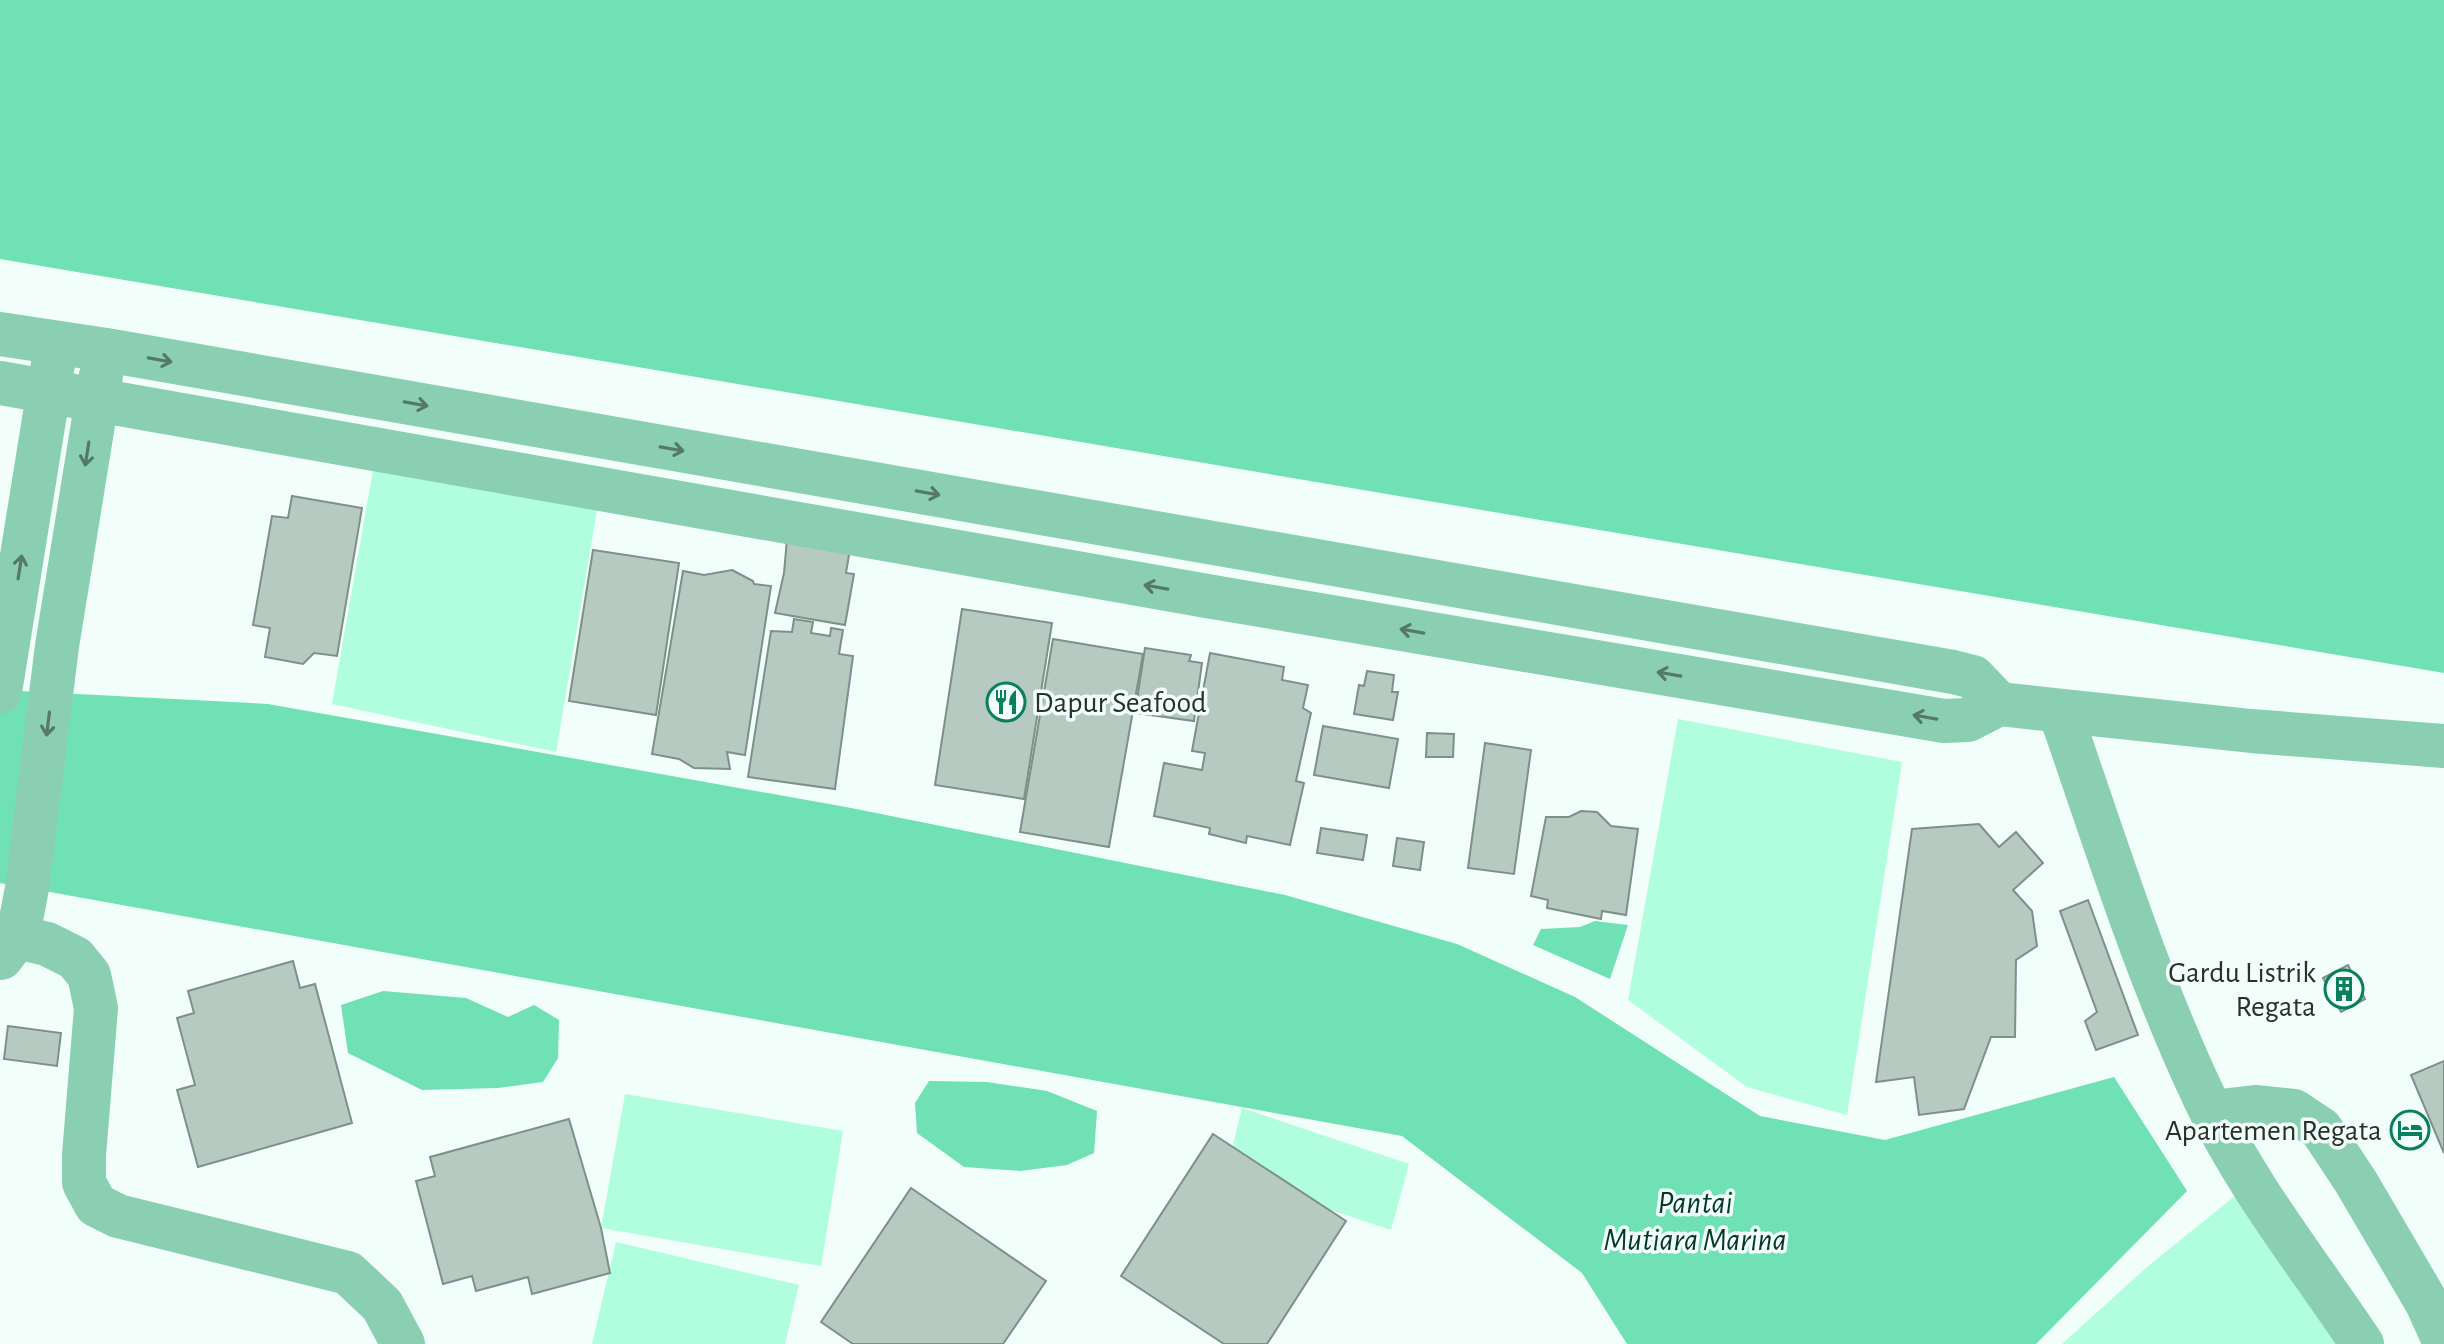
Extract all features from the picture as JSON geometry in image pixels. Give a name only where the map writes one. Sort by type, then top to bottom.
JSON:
[{"type":"street","points":[[0,334],[1953,672],[1973,677],[1999,704]]},
{"type":"street","points":[[0,692],[56,342]]},
{"type":"street","points":[[106,350],[95,401],[57,646],[27,888],[6,943],[47,944],[75,958],[89,975],[96,1008],[84,1183],[96,1205],[118,1216],[348,1273],[382,1305],[403,1344]]},
{"type":"street","points":[[0,383],[1191,594],[1944,721],[1968,720],[1999,704],[2444,746]]},
{"type":"street","points":[[2060,712],[2165,1006],[2212,1112],[2258,1194],[2362,1344]]},
{"type":"street","points":[[2212,1112],[2255,1107],[2294,1111],[2321,1129],[2427,1303],[2444,1341]]},
{"type":"shaded area","points":[[373,470],[597,510],[556,752],[332,704]]},
{"type":"shaded area","points":[[1678,719],[1902,762],[1847,1115],[1747,1087],[1628,1000]]},
{"type":"shaded area","points":[[625,1094],[843,1131],[821,1266],[601,1228]]},
{"type":"shaded area","points":[[1242,1108],[1409,1164],[1391,1230],[1226,1175]]},
{"type":"shaded area","points":[[2246,1187],[2359,1344],[2062,1344],[2147,1267]]},
{"type":"shaded area","points":[[616,1242],[799,1285],[785,1344],[592,1344]]},
{"type":"water","points":[[0,0],[2444,0],[2444,673],[0,259]]},
{"type":"water","name":"Pantai Mutiara Marina","points":[[0,690],[268,704],[846,807],[1285,895],[1457,944],[1575,997],[1760,1116],[1885,1140],[2114,1077],[2187,1191],[2036,1344],[1627,1344],[1582,1273],[1402,1136],[0,883]]},
{"type":"water","points":[[1595,921],[1628,925],[1610,979],[1533,945],[1541,929],[1580,927]]},
{"type":"water","points":[[383,991],[466,998],[508,1017],[534,1005],[559,1020],[558,1058],[543,1082],[498,1088],[422,1090],[348,1053],[341,1005]]},
{"type":"water","points":[[929,1081],[987,1082],[1047,1091],[1097,1111],[1094,1153],[1067,1165],[1020,1171],[964,1167],[917,1133],[915,1103]]},
{"type":"building","points":[[292,496],[362,508],[337,656],[314,653],[303,664],[265,657],[270,628],[253,625],[272,516],[288,518]]},
{"type":"building","points":[[787,539],[850,549],[846,573],[854,574],[845,625],[775,613],[784,573]]},
{"type":"building","points":[[593,550],[679,563],[656,715],[569,701]]},
{"type":"building","points":[[732,570],[754,584],[771,586],[745,755],[727,752],[730,769],[694,768],[679,759],[652,754],[683,571],[704,575]]},
{"type":"building","points":[[962,609],[1052,623],[1024,799],[935,785]]},
{"type":"building","points":[[794,619],[813,622],[811,633],[830,636],[831,628],[843,630],[839,654],[853,656],[835,789],[748,777],[771,631],[792,632]]},
{"type":"building","points":[[1053,639],[1143,654],[1109,847],[1020,832]]},
{"type":"building","points":[[1145,648],[1191,655],[1189,661],[1202,663],[1194,721],[1135,713]]},
{"type":"building","points":[[1210,653],[1284,667],[1282,680],[1308,685],[1303,708],[1311,713],[1296,781],[1304,783],[1290,845],[1247,836],[1246,843],[1209,834],[1210,828],[1154,816],[1164,763],[1202,770],[1205,753],[1192,751]]},
{"type":"building","points":[[1367,671],[1394,675],[1392,692],[1398,692],[1393,720],[1354,714],[1359,685],[1364,686]]},
{"type":"building","points":[[1323,726],[1398,739],[1389,788],[1314,775]]},
{"type":"building","points":[[1427,733],[1454,734],[1453,757],[1426,757]]},
{"type":"building","points":[[1485,743],[1531,750],[1514,874],[1468,868]]},
{"type":"building","points":[[1581,811],[1597,812],[1611,826],[1638,829],[1626,915],[1602,911],[1601,919],[1547,908],[1548,900],[1531,896],[1546,817],[1569,817]]},
{"type":"building","points":[[1979,824],[1999,847],[2016,832],[2043,863],[2013,890],[2032,911],[2037,946],[2016,960],[2015,1037],[1991,1037],[1964,1109],[1919,1115],[1914,1077],[1876,1082],[1912,829]]},
{"type":"building","points":[[1321,828],[1367,835],[1363,860],[1317,853]]},
{"type":"building","points":[[1397,838],[1424,842],[1420,870],[1393,866]]},
{"type":"building","points":[[2088,900],[2138,1035],[2096,1050],[2085,1021],[2097,1012],[2060,911]]},
{"type":"building","points":[[293,961],[300,988],[315,984],[352,1123],[198,1167],[177,1090],[195,1085],[177,1018],[194,1013],[188,991]]},
{"type":"building","name":"Gardu Listrik Regata","points":[[2348,965],[2365,999],[2341,1012],[2323,978]]},
{"type":"building","points":[[8,1026],[61,1033],[57,1066],[4,1059]]},
{"type":"building","points":[[2444,1061],[2444,1153],[2411,1075]]},
{"type":"building","points":[[569,1119],[601,1228],[610,1273],[532,1294],[528,1277],[476,1291],[472,1276],[443,1284],[416,1181],[435,1176],[430,1157]]},
{"type":"building","points":[[1213,1134],[1346,1221],[1267,1344],[1224,1344],[1121,1276]]},
{"type":"building","points":[[911,1188],[1046,1281],[1003,1344],[853,1344],[821,1322]]},
{"type":"place","name":"Dapur Seafood","points":[[1006,702]]},
{"type":"place","name":"Gardu Listrik Regata","points":[[2344,989]]},
{"type":"place","name":"Apartemen Regata","points":[[2410,1130]]}]
